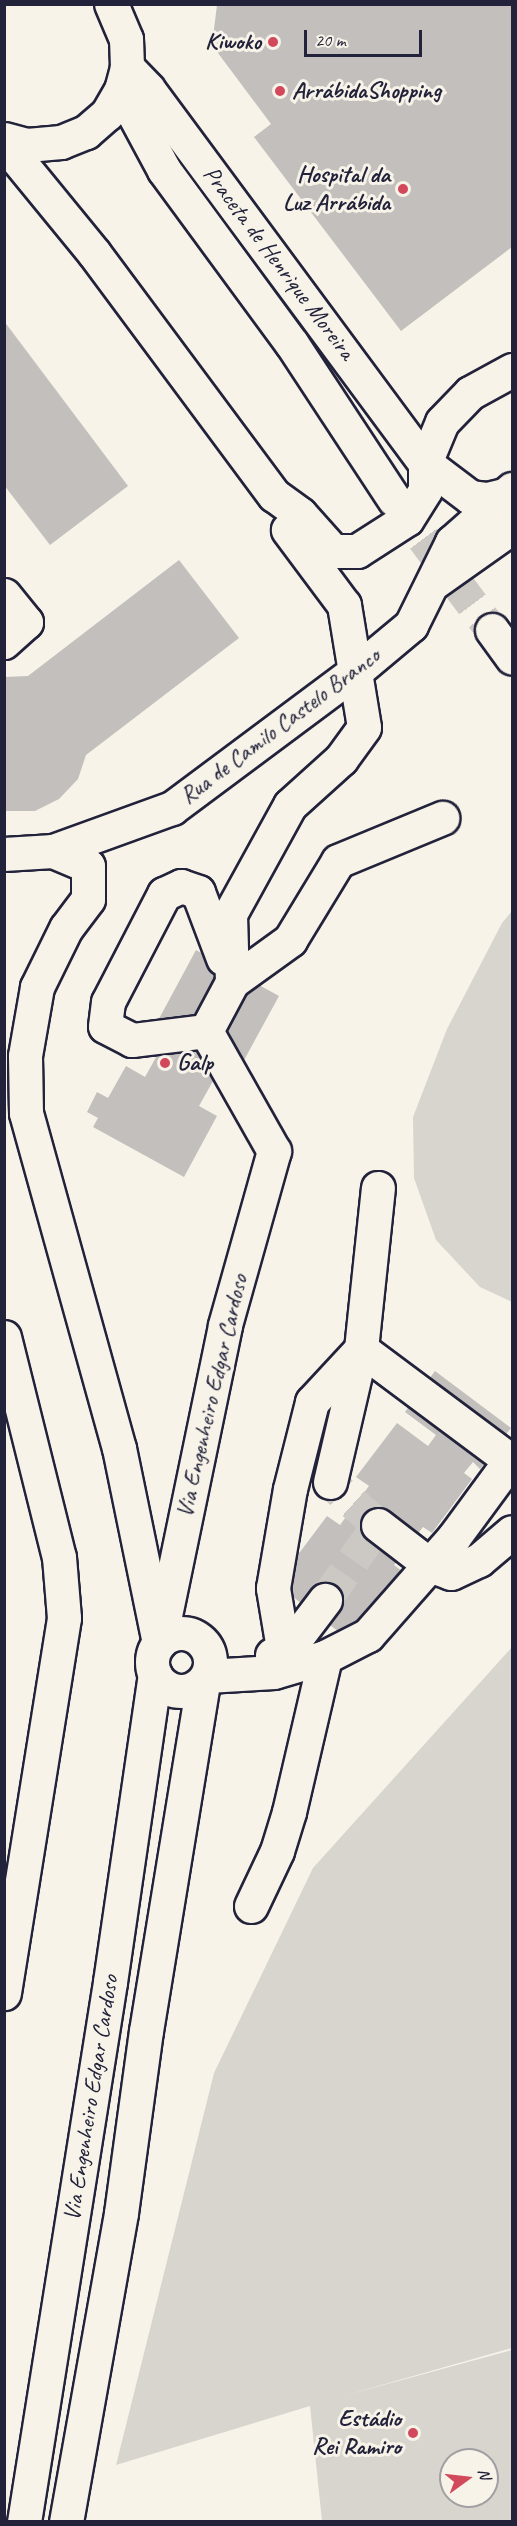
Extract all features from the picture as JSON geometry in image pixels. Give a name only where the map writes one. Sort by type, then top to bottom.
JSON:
[{"type":"main road","name":"Praceta de Henrique Moreira","points":[[111,4],[126,39],[124,79],[164,170],[292,344],[393,499]]},
{"type":"main road","name":"Praceta de Henrique Moreira","points":[[124,79],[148,89],[425,463],[470,497],[509,492]]},
{"type":"main road","points":[[4,141],[27,145],[61,142],[86,132],[106,114],[124,79]]},
{"type":"main road","points":[[4,141],[94,253],[274,495],[285,526],[344,605],[364,727],[341,759],[290,805],[230,914],[232,982]]},
{"type":"main road","points":[[274,495],[300,514],[333,551],[357,551],[406,519],[418,506],[424,490],[425,463],[442,422],[454,406],[513,370]]},
{"type":"main road","points":[[431,584],[452,542],[509,492]]},
{"type":"main road","name":"Rua de Camilo Castelo Branco","points":[[4,854],[53,851],[172,808],[356,671],[411,626],[431,584],[513,527]]},
{"type":"main road","points":[[4,595],[26,622],[4,642]]},
{"type":"main road","points":[[492,630],[513,658]]},
{"type":"main road","points":[[232,982],[198,892],[181,886],[164,894],[108,1002],[105,1026],[132,1040],[206,1031],[232,982],[290,940],[338,861],[442,818]]},
{"type":"main road","points":[[53,851],[88,866],[88,899],[66,928],[37,987],[25,1056],[26,1113],[109,1407],[157,1659],[176,1691],[195,1688],[207,1674],[284,1654],[325,1600]]},
{"type":"main road","name":"Via Engenheiro Edgar Cardoso","points":[[24,2522],[109,1994],[157,1659],[225,1325],[274,1151],[206,1031]]},
{"type":"main road","points":[[4,1078],[26,1113]]},
{"type":"main road","points":[[330,1482],[361,1349],[378,1188]]},
{"type":"main road","points":[[4,1337],[59,1557],[64,1618],[4,1993]]},
{"type":"main road","points":[[207,1674],[274,1672],[325,1657],[368,1635],[430,1565],[511,1459],[361,1349]]},
{"type":"main road","points":[[284,1654],[273,1588],[290,1489],[312,1402],[361,1349]]},
{"type":"main road","points":[[378,1525],[430,1565],[451,1573],[479,1560],[513,1532]]},
{"type":"main road","points":[[157,1659],[177,1634],[196,1637],[209,1653],[207,1674]]},
{"type":"main road","points":[[252,1906],[277,1851],[292,1803],[325,1657]]},
{"type":"main road","name":"Via Engenheiro Edgar Cardoso","points":[[66,2522],[121,2213],[182,1808],[207,1674]]},
{"type":"shaded area","points":[[512,911],[512,1302],[480,1287],[436,1240],[414,1178],[413,1117],[447,1029],[502,923]]},
{"type":"shaded area","points":[[512,1647],[512,2348],[343,2396],[512,2350],[512,2521],[322,2521],[310,2406],[116,2465],[214,2073],[313,1868]]},
{"type":"building","name":"Hospital da Luz Arrábida","points":[[217,5],[512,5],[512,247],[401,331],[254,137],[271,124],[212,45]]},
{"type":"building","points":[[4,321],[128,486],[50,545],[4,485]]},
{"type":"building","points":[[179,560],[239,638],[86,755],[78,779],[59,799],[35,811],[4,811],[4,677],[28,676]]},
{"type":"building","points":[[196,950],[279,996],[237,1073],[222,1065],[199,1106],[217,1116],[184,1177],[93,1127],[98,1118],[87,1112],[97,1092],[108,1098],[126,1066],[145,1077],[168,1036],[154,1028]]},
{"type":"building","points":[[435,1371],[511,1428],[480,1469],[473,1462],[464,1473],[472,1479],[432,1533],[423,1527],[394,1565],[403,1572],[351,1641],[276,1584],[327,1516],[340,1525],[369,1486],[356,1477],[397,1423],[428,1446],[436,1435],[405,1412]]},
{"type":"tunnel","points":[[394,499],[492,630]]},
{"type":"tunnel","points":[[325,1600],[378,1525],[330,1482]]},
{"type":"place","name":"Kiwoko","points":[[273,42]]},
{"type":"place","name":"ArrábidaShopping","points":[[280,91]]},
{"type":"place","name":"Hospital da Luz Arrábida","points":[[403,189]]},
{"type":"place","name":"Galp","points":[[165,1063]]},
{"type":"place","name":"Estádio Rei Ramiro","points":[[413,2433]]}]
